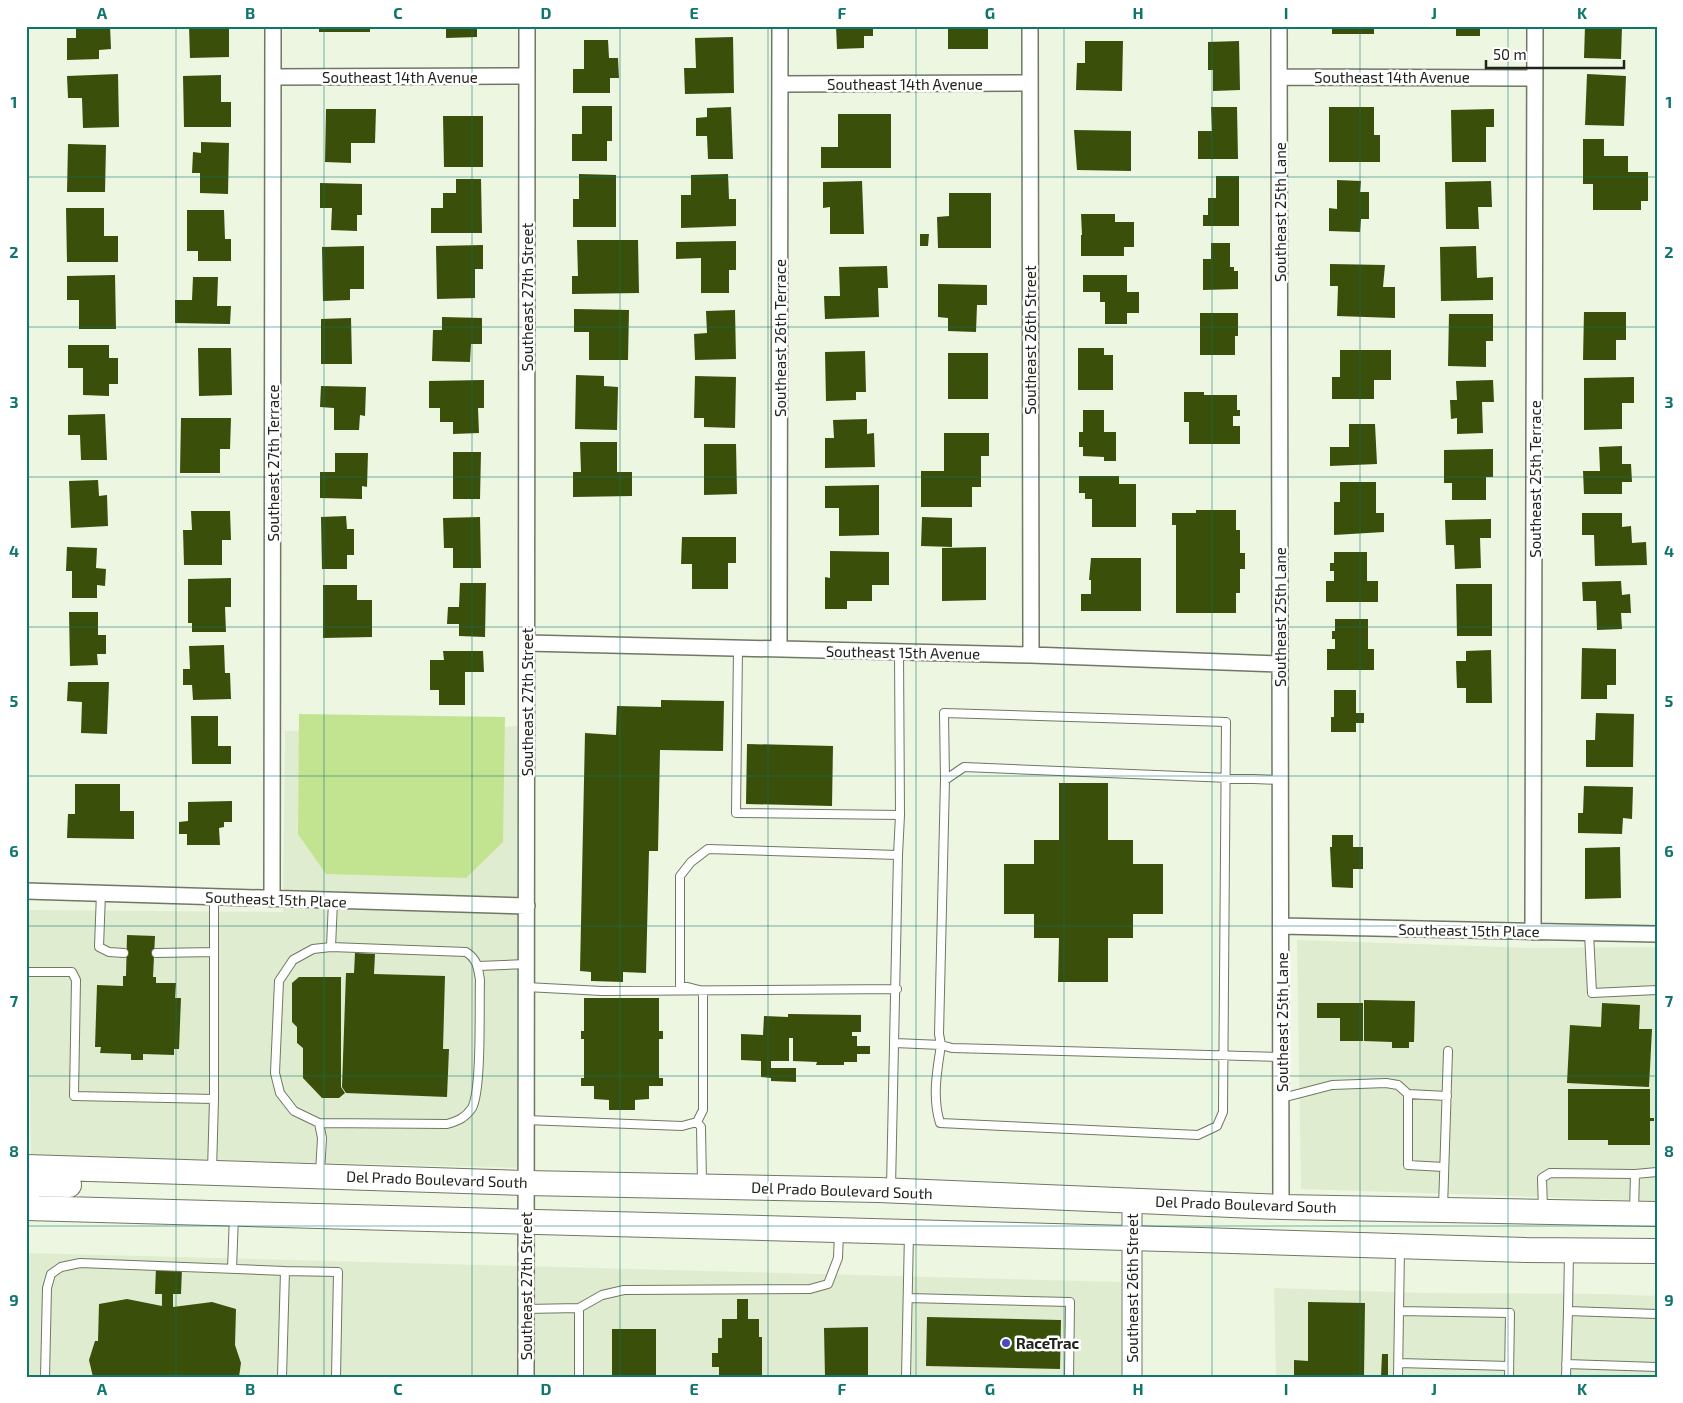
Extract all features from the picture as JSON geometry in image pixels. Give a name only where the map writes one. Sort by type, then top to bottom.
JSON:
[{"type":"main road","name":"Del Prado Boulevard South","points":[[26,1167],[891,1191],[1281,1207],[1646,1214]]},
{"type":"main road","points":[[26,1189],[37,1184],[121,1186],[161,1172]]},
{"type":"main road","points":[[26,1208],[526,1219],[1132,1239],[1657,1251]]},
{"type":"street","name":"Southeast 27th Terrace","points":[[272,899],[273,26]]},
{"type":"street","name":"Southeast 27th Street","points":[[526,1377],[527,26]]},
{"type":"street","name":"Southeast 26th Terrace","points":[[779,649],[780,26]]},
{"type":"street","name":"Southeast 26th Street","points":[[1030,26],[1031,655]]},
{"type":"street","name":"Southeast 25th Lane","points":[[1279,26],[1281,1207]]},
{"type":"street","name":"Southeast 25th Terrace","points":[[1534,26],[1534,932]]},
{"type":"street","name":"Southeast 14th Avenue","points":[[273,77],[527,76]]},
{"type":"street","name":"Southeast 14th Avenue","points":[[1279,77],[1534,78]]},
{"type":"street","name":"Southeast 14th Avenue","points":[[780,84],[1030,84]]},
{"type":"street","name":"Southeast 15th Avenue","points":[[526,644],[1031,655],[1280,664]]},
{"type":"street","name":"Southeast 15th Place","points":[[26,891],[526,906]]},
{"type":"street","name":"Southeast 15th Place","points":[[1281,926],[1657,934]]},
{"type":"street","name":"Southeast 26th Street","points":[[1132,1200],[1132,1377]]},
{"type":"lane","points":[[738,648],[736,813],[900,815]]},
{"type":"lane","points":[[891,1191],[900,815],[899,652]]},
{"type":"lane","points":[[944,713],[1226,722],[1223,1112],[1217,1126],[1198,1135],[940,1123],[935,1108],[936,1080],[941,1045],[946,780],[944,713]]},
{"type":"lane","points":[[946,780],[964,767],[1281,780]]},
{"type":"lane","points":[[703,992],[680,985],[680,876],[691,862],[708,848],[898,854]]},
{"type":"lane","points":[[101,893],[99,947],[108,952],[124,953]]},
{"type":"lane","points":[[212,1173],[214,896]]},
{"type":"lane","points":[[331,947],[333,901]]},
{"type":"lane","points":[[1590,933],[1592,993],[1657,990]]},
{"type":"lane","points":[[331,947],[466,952],[473,957],[478,966],[480,980],[477,1090],[472,1108],[461,1121],[447,1124],[319,1123],[294,1111],[280,1093],[276,1073],[279,981],[293,960],[313,949],[331,947]]},
{"type":"lane","points":[[156,953],[214,952]]},
{"type":"lane","points":[[478,966],[526,964]]},
{"type":"lane","points":[[26,972],[72,972],[76,980],[74,1096],[214,1099]]},
{"type":"lane","points":[[526,987],[602,991],[703,992],[897,989]]},
{"type":"lane","points":[[526,1120],[682,1126],[697,1122],[703,1110],[703,992]]},
{"type":"lane","points":[[895,1043],[941,1045],[952,1048],[1281,1057]]},
{"type":"lane","points":[[1443,1209],[1448,1050]]},
{"type":"lane","points":[[1282,1098],[1332,1085],[1386,1083],[1398,1085],[1408,1094],[1447,1096]]},
{"type":"lane","points":[[1408,1094],[1408,1165],[1444,1166]]},
{"type":"lane","points":[[697,1122],[701,1127],[702,1186]]},
{"type":"lane","points":[[319,1123],[322,1138],[320,1175]]},
{"type":"lane","points":[[1543,1211],[1542,1178],[1550,1173],[1635,1174],[1657,1172]]},
{"type":"lane","points":[[1635,1174],[1646,1214]]},
{"type":"lane","points":[[232,1269],[234,1213]]},
{"type":"lane","points":[[526,1309],[579,1308],[602,1296],[624,1290],[810,1289],[828,1284],[838,1258],[839,1230]]},
{"type":"lane","points":[[906,1377],[909,1231]]},
{"type":"lane","points":[[1398,1377],[1400,1246]]},
{"type":"lane","points":[[1566,1377],[1569,1250]]},
{"type":"lane","points":[[45,1377],[47,1288],[51,1274],[61,1267],[80,1263],[338,1272],[336,1377]]},
{"type":"lane","points":[[282,1377],[285,1271]]},
{"type":"lane","points":[[908,1298],[1070,1302],[1069,1377]]},
{"type":"lane","points":[[579,1308],[579,1377]]},
{"type":"lane","points":[[1399,1311],[1510,1313],[1508,1377]]},
{"type":"lane","points":[[1568,1311],[1657,1314]]},
{"type":"lane","points":[[1399,1363],[1509,1366]]},
{"type":"lane","points":[[1566,1364],[1657,1367]]},
{"type":"shaded area","points":[[533,726],[530,1168],[31,1156],[28,910],[283,912],[285,731]]},
{"type":"shaded area","points":[[1297,940],[1535,948],[1657,947],[1657,1201],[1301,1189]]},
{"type":"shaded area","points":[[26,1253],[1121,1282],[1121,1377],[26,1377]]},
{"type":"shaded area","points":[[1274,1288],[1422,1293],[1657,1296],[1657,1377],[1276,1377]]},
{"type":"green space","points":[[299,714],[505,717],[503,842],[466,878],[326,874],[298,834]]},
{"type":"building","points":[[76,26],[110,26],[111,49],[99,50],[99,59],[67,60],[67,38],[76,38]]},
{"type":"building","points":[[189,26],[229,26],[229,57],[190,58]]},
{"type":"building","points":[[319,26],[370,26],[370,32],[319,32]]},
{"type":"building","points":[[446,26],[477,26],[477,37],[446,38]]},
{"type":"building","points":[[836,26],[873,26],[873,36],[864,36],[864,48],[837,49]]},
{"type":"building","points":[[948,26],[988,26],[988,49],[948,49]]},
{"type":"building","points":[[1332,26],[1374,26],[1374,34],[1332,34]]},
{"type":"building","points":[[1456,26],[1480,26],[1480,36],[1456,36]]},
{"type":"building","points":[[1585,26],[1622,26],[1621,59],[1584,58]]},
{"type":"building","points":[[733,37],[734,93],[685,94],[684,68],[696,68],[695,38]]},
{"type":"building","points":[[584,40],[608,40],[609,58],[618,58],[619,78],[610,78],[610,93],[573,93],[573,69],[584,69]]},
{"type":"building","points":[[1085,41],[1123,41],[1122,91],[1076,90],[1077,63],[1085,63]]},
{"type":"building","points":[[1239,41],[1240,90],[1213,91],[1213,70],[1208,70],[1208,42]]},
{"type":"building","points":[[118,74],[119,127],[83,128],[82,98],[68,98],[67,76]]},
{"type":"building","points":[[1587,74],[1626,76],[1624,126],[1585,125]]},
{"type":"building","points":[[221,75],[221,102],[231,102],[231,127],[184,127],[183,76]]},
{"type":"building","points":[[582,106],[612,106],[612,141],[607,141],[607,161],[572,161],[572,134],[582,134]]},
{"type":"building","points":[[731,107],[733,159],[708,159],[707,136],[696,136],[696,118],[707,117],[707,108]]},
{"type":"building","points":[[1211,107],[1237,107],[1238,159],[1198,159],[1198,131],[1212,131]]},
{"type":"building","points":[[1329,107],[1374,107],[1374,135],[1380,135],[1380,162],[1329,162]]},
{"type":"building","points":[[326,109],[376,109],[375,143],[351,143],[351,163],[325,162]]},
{"type":"building","points":[[1494,109],[1494,127],[1486,127],[1486,162],[1452,162],[1451,110]]},
{"type":"building","points":[[838,114],[891,114],[891,168],[821,168],[821,147],[838,147]]},
{"type":"building","points":[[443,116],[483,116],[483,167],[444,167]]},
{"type":"building","points":[[1074,130],[1131,131],[1131,171],[1077,170]]},
{"type":"building","points":[[1583,139],[1604,139],[1604,156],[1628,156],[1628,172],[1648,172],[1648,201],[1641,201],[1641,210],[1593,210],[1593,184],[1583,184]]},
{"type":"building","points":[[201,142],[229,143],[228,194],[200,193],[200,173],[192,173],[193,152],[201,153]]},
{"type":"building","points":[[68,144],[106,145],[105,192],[67,192]]},
{"type":"building","points":[[579,174],[616,175],[616,227],[573,227],[573,199],[579,199]]},
{"type":"building","points":[[728,174],[729,199],[736,199],[736,226],[681,228],[681,195],[691,195],[691,175]]},
{"type":"building","points":[[1216,176],[1239,176],[1239,226],[1203,226],[1203,215],[1208,215],[1208,198],[1216,198]]},
{"type":"building","points":[[456,179],[481,179],[482,233],[431,233],[431,208],[443,208],[443,193],[456,193]]},
{"type":"building","points":[[1337,180],[1361,181],[1360,192],[1369,192],[1369,219],[1361,219],[1360,232],[1329,231],[1329,208],[1337,209]]},
{"type":"building","points":[[862,181],[864,234],[830,234],[830,207],[823,208],[823,182]]},
{"type":"building","points":[[1491,181],[1492,207],[1478,207],[1479,229],[1446,229],[1445,182]]},
{"type":"building","points":[[320,183],[362,184],[362,215],[357,215],[357,231],[331,230],[332,208],[320,208]]},
{"type":"building","points":[[949,193],[991,193],[991,248],[938,248],[937,217],[949,216]]},
{"type":"building","points":[[66,208],[104,208],[104,236],[118,236],[118,262],[67,262]]},
{"type":"building","points":[[187,210],[224,210],[225,239],[231,239],[231,261],[198,261],[198,251],[187,251]]},
{"type":"building","points":[[1081,214],[1115,214],[1115,222],[1134,222],[1134,247],[1124,247],[1124,256],[1081,256]]},
{"type":"building","points":[[920,234],[929,234],[928,246],[920,246]]},
{"type":"building","points":[[577,240],[638,240],[639,293],[572,294],[572,276],[578,276]]},
{"type":"building","points":[[736,241],[736,270],[729,270],[729,293],[701,293],[701,258],[676,259],[676,242]]},
{"type":"building","points":[[1211,243],[1230,243],[1230,267],[1234,267],[1234,271],[1238,271],[1238,289],[1203,290],[1203,259],[1211,259]]},
{"type":"building","points":[[483,245],[483,269],[475,269],[475,298],[437,299],[436,246]]},
{"type":"building","points":[[364,246],[364,289],[350,289],[350,300],[323,301],[322,247]]},
{"type":"building","points":[[1476,246],[1477,278],[1493,277],[1493,300],[1441,301],[1440,247]]},
{"type":"building","points":[[1330,264],[1385,265],[1383,287],[1395,287],[1395,318],[1337,316],[1338,286],[1330,286]]},
{"type":"building","points":[[887,266],[888,288],[878,288],[879,317],[825,319],[824,296],[840,296],[839,267]]},
{"type":"building","points":[[115,275],[116,329],[79,329],[79,300],[67,300],[67,276]]},
{"type":"building","points":[[1083,275],[1127,275],[1127,292],[1139,292],[1139,313],[1127,313],[1127,324],[1105,324],[1105,302],[1100,302],[1100,292],[1083,292]]},
{"type":"building","points":[[193,277],[218,277],[217,306],[231,306],[230,324],[175,323],[175,300],[192,300]]},
{"type":"building","points":[[938,284],[987,285],[987,305],[977,305],[976,332],[948,331],[948,318],[938,317]]},
{"type":"building","points":[[574,309],[629,310],[628,360],[589,360],[589,332],[574,332]]},
{"type":"building","points":[[735,310],[736,359],[695,360],[694,334],[707,333],[706,311]]},
{"type":"building","points":[[1584,312],[1626,312],[1626,340],[1616,340],[1616,360],[1583,360]]},
{"type":"building","points":[[1200,313],[1238,313],[1238,336],[1235,336],[1235,355],[1200,355]]},
{"type":"building","points":[[1449,314],[1493,314],[1493,341],[1486,341],[1486,367],[1448,366]]},
{"type":"building","points":[[442,317],[482,318],[482,344],[471,344],[470,362],[432,361],[433,330],[442,330]]},
{"type":"building","points":[[351,318],[352,364],[321,364],[321,319]]},
{"type":"building","points":[[68,345],[109,345],[109,358],[118,358],[118,384],[109,384],[109,396],[83,395],[83,368],[68,368]]},
{"type":"building","points":[[198,348],[231,348],[232,395],[199,396]]},
{"type":"building","points":[[1078,348],[1104,348],[1104,355],[1113,355],[1113,390],[1078,390]]},
{"type":"building","points":[[1340,350],[1391,350],[1391,380],[1374,380],[1374,399],[1332,399],[1332,377],[1340,377]]},
{"type":"building","points":[[865,351],[866,392],[856,392],[856,400],[826,401],[825,352]]},
{"type":"building","points":[[948,353],[988,353],[988,399],[948,399]]},
{"type":"building","points":[[576,375],[604,376],[604,386],[618,387],[617,430],[575,429]]},
{"type":"building","points":[[695,376],[736,377],[735,428],[704,427],[704,418],[694,418]]},
{"type":"building","points":[[1634,377],[1634,403],[1622,403],[1622,429],[1584,430],[1584,378]]},
{"type":"building","points":[[484,380],[484,408],[478,408],[479,433],[453,434],[453,422],[440,422],[440,408],[429,408],[429,381]]},
{"type":"building","points":[[1493,380],[1494,402],[1482,402],[1483,433],[1457,434],[1457,418],[1451,419],[1450,400],[1457,400],[1456,381]]},
{"type":"building","points":[[321,386],[366,387],[365,416],[360,415],[359,430],[334,430],[334,408],[320,407]]},
{"type":"building","points":[[1184,392],[1204,392],[1204,395],[1237,395],[1237,410],[1240,410],[1240,416],[1233,416],[1233,426],[1240,426],[1240,444],[1189,444],[1189,422],[1184,422]]},
{"type":"building","points":[[1083,410],[1104,410],[1104,432],[1116,432],[1116,461],[1104,461],[1104,457],[1083,456],[1083,447],[1079,447],[1079,432],[1083,432]]},
{"type":"building","points":[[105,414],[107,460],[81,460],[80,435],[68,435],[68,415]]},
{"type":"building","points":[[181,418],[231,418],[230,449],[220,449],[220,473],[180,473]]},
{"type":"building","points":[[867,419],[867,434],[874,433],[875,467],[825,468],[825,438],[834,438],[833,420]]},
{"type":"building","points":[[1349,424],[1375,424],[1377,464],[1330,466],[1330,447],[1349,447]]},
{"type":"building","points":[[944,433],[989,433],[989,456],[981,456],[981,487],[972,487],[972,507],[921,507],[921,471],[944,471]]},
{"type":"building","points":[[580,442],[617,442],[617,472],[632,472],[632,496],[573,497],[573,472],[581,472]]},
{"type":"building","points":[[704,444],[736,444],[737,494],[704,495]]},
{"type":"building","points":[[1622,446],[1622,464],[1631,464],[1632,482],[1622,482],[1622,494],[1584,494],[1583,471],[1600,471],[1599,447]]},
{"type":"building","points":[[1493,449],[1493,477],[1486,477],[1486,500],[1452,500],[1452,483],[1444,483],[1444,450]]},
{"type":"building","points":[[453,452],[481,452],[480,499],[453,499]]},
{"type":"building","points":[[335,453],[368,453],[367,487],[362,486],[362,499],[320,498],[320,472],[335,472]]},
{"type":"building","points":[[1079,476],[1119,476],[1119,484],[1136,484],[1136,527],[1092,527],[1092,499],[1085,499],[1085,493],[1079,493]]},
{"type":"building","points":[[98,480],[99,496],[107,495],[108,526],[71,528],[69,481]]},
{"type":"building","points":[[1340,482],[1376,482],[1376,513],[1384,513],[1384,532],[1334,535],[1334,502],[1340,502]]},
{"type":"building","points":[[879,485],[879,535],[839,536],[839,508],[825,508],[825,486]]},
{"type":"building","points":[[1196,510],[1236,510],[1236,530],[1240,530],[1240,553],[1245,553],[1245,569],[1240,569],[1240,593],[1236,593],[1236,613],[1176,613],[1176,525],[1172,525],[1172,513],[1196,513]]},
{"type":"building","points":[[191,511],[230,511],[231,540],[222,540],[222,565],[184,565],[183,530],[192,530]]},
{"type":"building","points":[[1582,513],[1622,513],[1622,527],[1631,526],[1632,543],[1646,542],[1647,565],[1595,566],[1594,535],[1582,535]]},
{"type":"building","points":[[346,516],[347,529],[354,529],[354,555],[347,555],[347,569],[322,569],[321,517]]},
{"type":"building","points":[[480,517],[481,568],[453,568],[453,548],[444,548],[443,518]]},
{"type":"building","points":[[922,517],[952,518],[952,547],[921,546]]},
{"type":"building","points":[[1491,519],[1491,538],[1480,538],[1481,568],[1455,569],[1454,545],[1446,545],[1445,520]]},
{"type":"building","points":[[682,537],[736,537],[736,563],[728,563],[728,589],[692,589],[692,564],[681,564]]},
{"type":"building","points":[[67,547],[97,548],[96,568],[106,569],[105,586],[97,585],[97,598],[72,598],[72,571],[66,571]]},
{"type":"building","points":[[986,547],[986,600],[942,601],[942,548]]},
{"type":"building","points":[[830,551],[889,552],[889,585],[872,585],[872,601],[847,601],[847,609],[825,609],[825,577],[830,578]]},
{"type":"building","points":[[1334,552],[1367,552],[1367,581],[1378,581],[1378,602],[1326,602],[1326,581],[1334,581],[1334,571],[1330,571],[1330,563],[1334,563]]},
{"type":"building","points":[[1091,558],[1141,558],[1141,611],[1081,611],[1081,594],[1091,594],[1091,580],[1089,580]]},
{"type":"building","points":[[231,578],[231,607],[225,607],[226,632],[192,632],[192,623],[188,623],[188,579]]},
{"type":"building","points":[[1621,581],[1622,595],[1630,594],[1631,613],[1621,613],[1622,629],[1597,630],[1596,601],[1583,601],[1582,582]]},
{"type":"building","points":[[460,583],[486,583],[485,637],[459,636],[459,624],[447,624],[448,607],[459,607]]},
{"type":"building","points":[[1456,584],[1492,584],[1492,636],[1457,636]]},
{"type":"building","points":[[323,585],[357,585],[357,600],[372,600],[372,637],[323,638]]},
{"type":"building","points":[[69,612],[98,612],[98,635],[106,635],[106,654],[97,654],[98,665],[70,666]]},
{"type":"building","points":[[1335,619],[1368,619],[1368,649],[1374,649],[1374,670],[1327,670],[1327,649],[1335,649],[1335,639],[1332,639],[1332,631],[1335,631]]},
{"type":"building","points":[[224,645],[225,673],[230,673],[231,699],[193,700],[192,685],[183,685],[183,669],[190,669],[189,646]]},
{"type":"building","points":[[1582,648],[1616,649],[1616,685],[1607,685],[1607,699],[1581,699]]},
{"type":"building","points":[[1491,650],[1492,703],[1466,703],[1466,688],[1457,688],[1456,661],[1466,661],[1466,651]]},
{"type":"building","points":[[443,651],[483,651],[484,672],[465,672],[465,705],[439,705],[439,690],[430,690],[430,660],[444,660]]},
{"type":"building","points":[[68,682],[109,682],[107,734],[81,733],[82,702],[67,701]]},
{"type":"building","points":[[1334,690],[1356,690],[1356,713],[1364,713],[1364,723],[1356,723],[1356,732],[1331,732],[1331,717],[1334,717]]},
{"type":"building","points":[[661,700],[724,701],[723,751],[660,750],[658,851],[649,851],[646,973],[623,972],[623,982],[591,981],[591,972],[580,971],[585,733],[616,735],[617,706],[661,707]]},
{"type":"building","points":[[1596,713],[1634,714],[1633,767],[1586,767],[1586,740],[1595,740]]},
{"type":"building","points":[[191,716],[218,716],[218,746],[231,746],[231,764],[192,764]]},
{"type":"building","points":[[747,744],[833,746],[832,806],[746,804]]},
{"type":"building","points":[[1059,783],[1108,783],[1108,840],[1133,840],[1133,864],[1163,864],[1163,914],[1133,914],[1133,938],[1108,938],[1108,982],[1058,982],[1059,938],[1034,938],[1034,914],[1004,914],[1004,864],[1034,864],[1034,840],[1059,840]]},
{"type":"building","points":[[75,784],[120,784],[120,811],[134,811],[134,839],[67,838],[68,814],[75,814]]},
{"type":"building","points":[[1584,786],[1633,787],[1632,819],[1623,818],[1622,834],[1578,833],[1578,813],[1583,813]]},
{"type":"building","points":[[232,801],[232,822],[224,822],[224,827],[219,828],[220,845],[187,845],[187,834],[179,834],[179,822],[188,821],[188,802]]},
{"type":"building","points":[[1332,835],[1353,835],[1353,847],[1363,847],[1363,869],[1353,869],[1353,888],[1332,887],[1330,847],[1332,847]]},
{"type":"building","points":[[1620,847],[1621,898],[1585,899],[1585,848]]},
{"type":"building","points":[[127,935],[155,936],[153,977],[156,977],[156,983],[176,983],[175,998],[181,998],[179,1049],[174,1049],[174,1055],[143,1054],[143,1060],[131,1060],[131,1054],[100,1053],[101,1047],[95,1047],[97,985],[123,986],[123,976],[126,976]]},
{"type":"building","points":[[355,953],[375,954],[374,974],[445,976],[443,1049],[449,1049],[447,1097],[346,1093],[342,1087],[346,973],[354,973]]},
{"type":"building","points":[[299,977],[341,977],[341,1087],[345,1093],[339,1098],[322,1098],[303,1078],[303,1048],[297,1043],[297,1027],[292,1022],[292,983]]},
{"type":"building","points":[[584,998],[659,998],[659,1031],[663,1031],[663,1039],[659,1039],[659,1078],[663,1078],[663,1086],[649,1086],[649,1099],[635,1100],[635,1110],[609,1110],[609,1100],[594,1099],[594,1086],[581,1086],[581,1078],[584,1078],[584,1039],[581,1039],[581,1031],[584,1031]]},
{"type":"building","points":[[1364,1000],[1415,1001],[1414,1042],[1409,1042],[1409,1048],[1392,1048],[1392,1042],[1364,1041]]},
{"type":"building","points":[[1317,1003],[1363,1003],[1363,1041],[1340,1041],[1340,1018],[1317,1018]]},
{"type":"building","points":[[1602,1003],[1640,1005],[1639,1029],[1652,1029],[1649,1087],[1567,1083],[1570,1025],[1601,1027]]},
{"type":"building","points":[[788,1014],[861,1015],[861,1032],[852,1032],[852,1036],[857,1036],[857,1046],[870,1046],[870,1054],[857,1054],[857,1062],[844,1062],[844,1065],[816,1065],[817,1062],[793,1061],[793,1038],[789,1038],[789,1061],[771,1061],[771,1068],[796,1068],[796,1082],[771,1081],[771,1078],[761,1077],[761,1061],[741,1060],[741,1034],[763,1035],[764,1016],[788,1017]]},
{"type":"building","points":[[1568,1089],[1650,1089],[1650,1118],[1654,1118],[1654,1121],[1650,1121],[1650,1145],[1608,1145],[1608,1140],[1568,1140]]},
{"type":"building","points":[[156,1267],[182,1268],[181,1294],[173,1294],[173,1307],[212,1302],[236,1309],[235,1345],[241,1363],[239,1377],[93,1377],[89,1360],[95,1341],[98,1341],[99,1304],[127,1299],[162,1306],[162,1294],[155,1294]]},
{"type":"building","points":[[737,1299],[748,1299],[748,1319],[759,1319],[759,1337],[762,1337],[762,1377],[719,1377],[719,1367],[712,1367],[712,1353],[718,1353],[718,1338],[722,1338],[722,1319],[737,1319]]},
{"type":"building","points":[[1308,1302],[1365,1303],[1364,1377],[1294,1377],[1294,1360],[1308,1361]]},
{"type":"building","points":[[927,1317],[1061,1320],[1060,1369],[926,1366]]},
{"type":"building","points":[[868,1327],[868,1377],[825,1377],[824,1328]]},
{"type":"building","points":[[612,1329],[656,1329],[656,1377],[612,1377]]},
{"type":"building","points":[[1382,1354],[1388,1354],[1388,1377],[1381,1377]]},
{"type":"place","name":"RaceTrac","points":[[1006,1343]]}]
